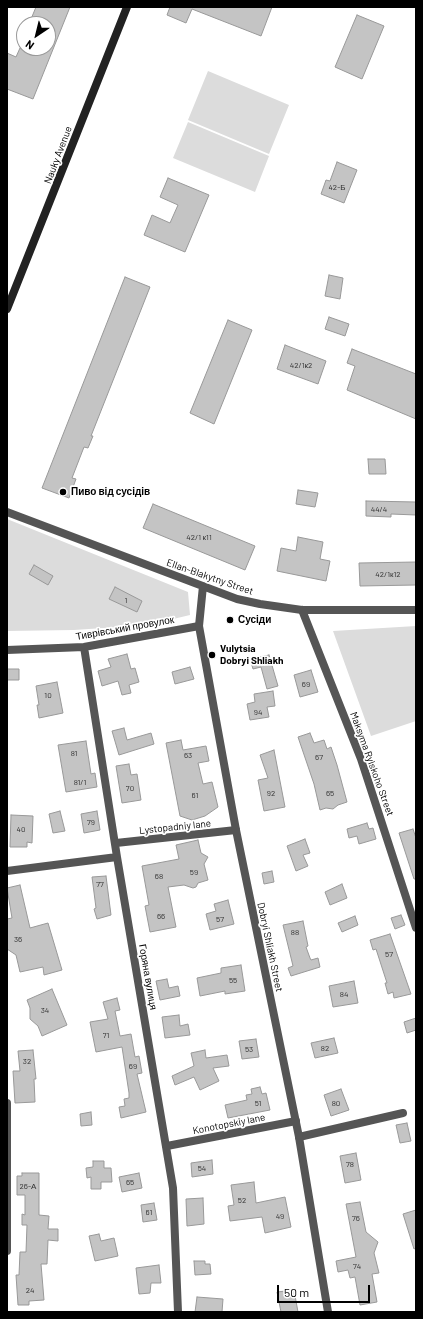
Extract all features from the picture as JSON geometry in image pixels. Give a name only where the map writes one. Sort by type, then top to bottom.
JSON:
[{"type":"main road","name":"Nauky Avenue","points":[[7,309],[127,7]]},
{"type":"street","name":"Ellan-Blakytny Street","points":[[7,512],[238,599],[260,604],[302,610],[416,610]]},
{"type":"street","name":"Dobryi Shliakh Street","points":[[203,586],[199,626],[236,830],[296,1121],[328,1312]]},
{"type":"street","name":"Maksyma Rylskoho Street","points":[[302,610],[361,759],[416,928]]},
{"type":"street","name":"Тиврівський провулок","points":[[7,650],[84,647],[199,626]]},
{"type":"street","name":"Горяна вулиця","points":[[84,647],[117,857],[173,1188],[178,1312]]},
{"type":"street","name":"Lystopadniy lane","points":[[116,843],[236,830]]},
{"type":"street","points":[[7,871],[117,857]]},
{"type":"street","points":[[7,1103],[7,1251]]},
{"type":"street","points":[[299,1137],[403,1113]]},
{"type":"street","name":"Konotopskiy lane","points":[[167,1146],[296,1121]]},
{"type":"shaded area","points":[[208,71],[289,105],[269,154],[188,120]]},
{"type":"shaded area","points":[[188,122],[269,156],[255,192],[173,158]]},
{"type":"shaded area","points":[[7,519],[188,592],[190,615],[148,625],[74,630],[7,631]]},
{"type":"shaded area","points":[[416,626],[416,721],[371,736],[333,631]]},
{"type":"building","points":[[36,7],[70,7],[56,42],[56,16],[32,16]]},
{"type":"building","points":[[170,7],[272,7],[261,36],[192,9],[186,23],[167,15]]},
{"type":"building","points":[[357,15],[384,26],[362,79],[335,67]]},
{"type":"building","points":[[7,53],[16,57],[50,56],[33,99],[7,89]]},
{"type":"building","points":[[337,162],[357,170],[344,203],[321,194],[326,180],[330,181]]},
{"type":"building","points":[[168,178],[209,195],[185,252],[144,235],[152,215],[170,223],[178,205],[160,197]]},
{"type":"building","points":[[329,275],[343,278],[340,299],[325,296]]},
{"type":"building","points":[[125,277],[150,287],[91,436],[93,436],[88,448],[84,447],[72,478],[76,479],[69,498],[42,488]]},
{"type":"building","points":[[329,317],[349,324],[345,336],[325,329]]},
{"type":"building","points":[[228,320],[252,330],[214,424],[190,413]]},
{"type":"building","points":[[285,345],[326,361],[318,384],[277,369]]},
{"type":"building","points":[[352,349],[416,374],[416,419],[347,390],[355,366],[347,363]]},
{"type":"building","points":[[368,459],[385,459],[386,474],[369,474]]},
{"type":"building","points":[[298,490],[318,493],[315,507],[296,504]]},
{"type":"building","points":[[366,501],[416,502],[416,515],[391,514],[391,517],[366,516]]},
{"type":"building","points":[[153,504],[255,546],[245,570],[143,528]]},
{"type":"building","points":[[298,537],[323,542],[320,559],[330,561],[326,581],[277,571],[281,548],[296,551]]},
{"type":"building","points":[[416,562],[416,585],[360,586],[359,563]]},
{"type":"building","points":[[34,565],[53,576],[48,585],[29,574]]},
{"type":"building","points":[[115,587],[142,601],[137,612],[109,599]]},
{"type":"building","points":[[127,654],[131,669],[135,668],[139,682],[129,685],[131,693],[122,695],[118,681],[102,686],[98,671],[111,667],[108,659]]},
{"type":"building","points":[[269,655],[278,686],[267,689],[261,667],[253,669],[250,659]]},
{"type":"building","points":[[190,667],[194,679],[175,684],[172,672]]},
{"type":"building","points":[[7,669],[19,669],[19,680],[7,680]]},
{"type":"building","points":[[311,670],[318,692],[300,697],[294,675]]},
{"type":"building","points":[[57,682],[63,713],[39,718],[37,705],[39,705],[36,686]]},
{"type":"building","points":[[273,691],[275,706],[267,707],[269,717],[250,720],[247,704],[255,702],[254,694]]},
{"type":"building","points":[[124,728],[127,740],[151,733],[154,744],[119,755],[112,731]]},
{"type":"building","points":[[310,733],[314,743],[324,740],[327,749],[331,747],[337,765],[347,802],[338,805],[333,809],[326,808],[320,810],[314,784],[298,737]]},
{"type":"building","points":[[181,740],[183,750],[206,746],[209,761],[198,763],[203,784],[212,782],[218,807],[205,816],[192,820],[180,816],[166,743]]},
{"type":"building","points":[[86,741],[91,774],[95,773],[97,787],[66,792],[58,745]]},
{"type":"building","points":[[274,750],[285,807],[264,811],[258,780],[268,778],[260,755]]},
{"type":"building","points":[[129,764],[131,775],[137,774],[141,800],[122,803],[116,766]]},
{"type":"building","points":[[60,811],[65,831],[53,833],[49,814]]},
{"type":"building","points":[[97,811],[100,830],[84,833],[81,814]]},
{"type":"building","points":[[11,815],[33,816],[32,843],[27,842],[27,847],[10,847]]},
{"type":"building","points":[[367,823],[369,829],[373,828],[376,839],[359,844],[357,836],[349,838],[347,829]]},
{"type":"building","points":[[413,829],[416,838],[416,879],[414,879],[399,833]]},
{"type":"building","points":[[305,839],[310,853],[303,855],[308,866],[296,871],[287,846]]},
{"type":"building","points":[[198,840],[201,853],[208,857],[204,864],[208,880],[198,883],[196,887],[193,888],[184,885],[168,887],[176,927],[150,932],[145,906],[149,905],[142,866],[179,859],[176,845]]},
{"type":"building","points":[[272,871],[274,882],[264,884],[262,873]]},
{"type":"building","points":[[106,876],[111,915],[97,919],[94,909],[96,908],[92,877]]},
{"type":"building","points":[[342,884],[347,898],[330,905],[325,892]]},
{"type":"building","points":[[20,885],[30,928],[48,923],[62,970],[44,975],[43,967],[20,972],[16,955],[7,949],[7,919],[12,918],[7,888]]},
{"type":"building","points":[[228,900],[234,924],[210,930],[206,914],[216,911],[214,904]]},
{"type":"building","points":[[401,915],[405,925],[395,929],[391,918]]},
{"type":"building","points":[[355,916],[358,925],[342,932],[338,923]]},
{"type":"building","points":[[303,921],[308,946],[306,947],[310,958],[311,960],[318,958],[320,967],[291,976],[288,968],[293,966],[283,925]]},
{"type":"building","points":[[390,934],[411,994],[394,998],[393,992],[388,994],[385,983],[387,983],[376,949],[373,950],[370,940]]},
{"type":"building","points":[[241,965],[245,991],[225,994],[225,991],[200,996],[197,978],[221,973],[221,968]]},
{"type":"building","points":[[167,979],[169,988],[178,986],[180,996],[160,1000],[156,981]]},
{"type":"building","points":[[354,981],[358,1003],[333,1007],[329,986]]},
{"type":"building","points":[[52,989],[67,1025],[42,1036],[38,1026],[30,1019],[30,1008],[27,1000]]},
{"type":"building","points":[[117,998],[120,1010],[115,1011],[120,1036],[131,1034],[135,1057],[139,1056],[142,1073],[137,1074],[146,1112],[121,1118],[119,1107],[125,1106],[124,1099],[129,1098],[122,1047],[96,1052],[90,1022],[108,1019],[103,1002]]},
{"type":"building","points":[[179,1015],[180,1026],[188,1024],[190,1035],[165,1038],[162,1017]]},
{"type":"building","points":[[416,1018],[416,1030],[407,1033],[404,1022]]},
{"type":"building","points":[[334,1038],[338,1053],[315,1058],[311,1043]]},
{"type":"building","points":[[256,1039],[259,1057],[242,1059],[239,1041]]},
{"type":"building","points":[[33,1050],[36,1079],[34,1079],[35,1102],[15,1103],[13,1071],[20,1071],[18,1051]]},
{"type":"building","points":[[205,1050],[206,1058],[227,1055],[229,1066],[213,1068],[219,1081],[200,1090],[194,1077],[175,1085],[172,1076],[194,1066],[191,1053]]},
{"type":"building","points":[[260,1087],[262,1094],[266,1093],[270,1110],[228,1118],[225,1105],[247,1100],[246,1095],[252,1094],[251,1089]]},
{"type":"building","points":[[341,1089],[349,1110],[331,1116],[324,1095]]},
{"type":"building","points":[[91,1112],[92,1125],[81,1126],[80,1114]]},
{"type":"building","points":[[407,1123],[411,1141],[400,1143],[396,1125]]},
{"type":"building","points":[[356,1153],[361,1180],[345,1183],[340,1156]]},
{"type":"building","points":[[212,1160],[213,1174],[192,1177],[191,1163]]},
{"type":"building","points":[[93,1161],[104,1161],[104,1168],[111,1168],[112,1182],[101,1182],[101,1189],[91,1189],[91,1177],[87,1178],[86,1168],[93,1167]]},
{"type":"building","points":[[22,1173],[39,1173],[39,1215],[49,1216],[48,1229],[58,1229],[58,1241],[48,1240],[47,1264],[41,1264],[44,1300],[29,1301],[29,1305],[18,1305],[16,1275],[19,1275],[20,1252],[26,1252],[27,1225],[22,1225],[22,1214],[25,1215],[25,1195],[17,1195],[17,1176],[22,1176]]},
{"type":"building","points":[[139,1173],[142,1188],[122,1192],[119,1177]]},
{"type":"building","points":[[254,1182],[256,1203],[285,1197],[291,1227],[265,1233],[262,1217],[230,1221],[228,1206],[234,1205],[231,1185]]},
{"type":"building","points":[[203,1198],[204,1224],[187,1226],[186,1199]]},
{"type":"building","points":[[360,1202],[366,1232],[378,1242],[374,1253],[379,1273],[372,1274],[377,1302],[360,1305],[355,1277],[350,1278],[348,1270],[338,1272],[336,1261],[356,1257],[346,1204]]},
{"type":"building","points":[[154,1203],[157,1220],[143,1222],[141,1205]]},
{"type":"building","points":[[416,1210],[416,1248],[414,1249],[403,1214]]},
{"type":"building","points":[[99,1234],[101,1241],[114,1238],[118,1256],[95,1261],[89,1236]]},
{"type":"building","points":[[194,1261],[205,1261],[205,1264],[210,1264],[211,1274],[195,1275]]},
{"type":"building","points":[[159,1265],[161,1283],[151,1283],[150,1293],[139,1294],[136,1268]]},
{"type":"building","points":[[294,1290],[298,1312],[281,1312],[277,1292]]},
{"type":"building","points":[[197,1297],[223,1299],[222,1312],[195,1312]]},
{"type":"place","name":"Пиво від сусідів","points":[[63,492]]},
{"type":"place","name":"Сусіди","points":[[230,620]]},
{"type":"place","name":"Vulytsia Dobryi Shliakh","points":[[212,655]]}]
